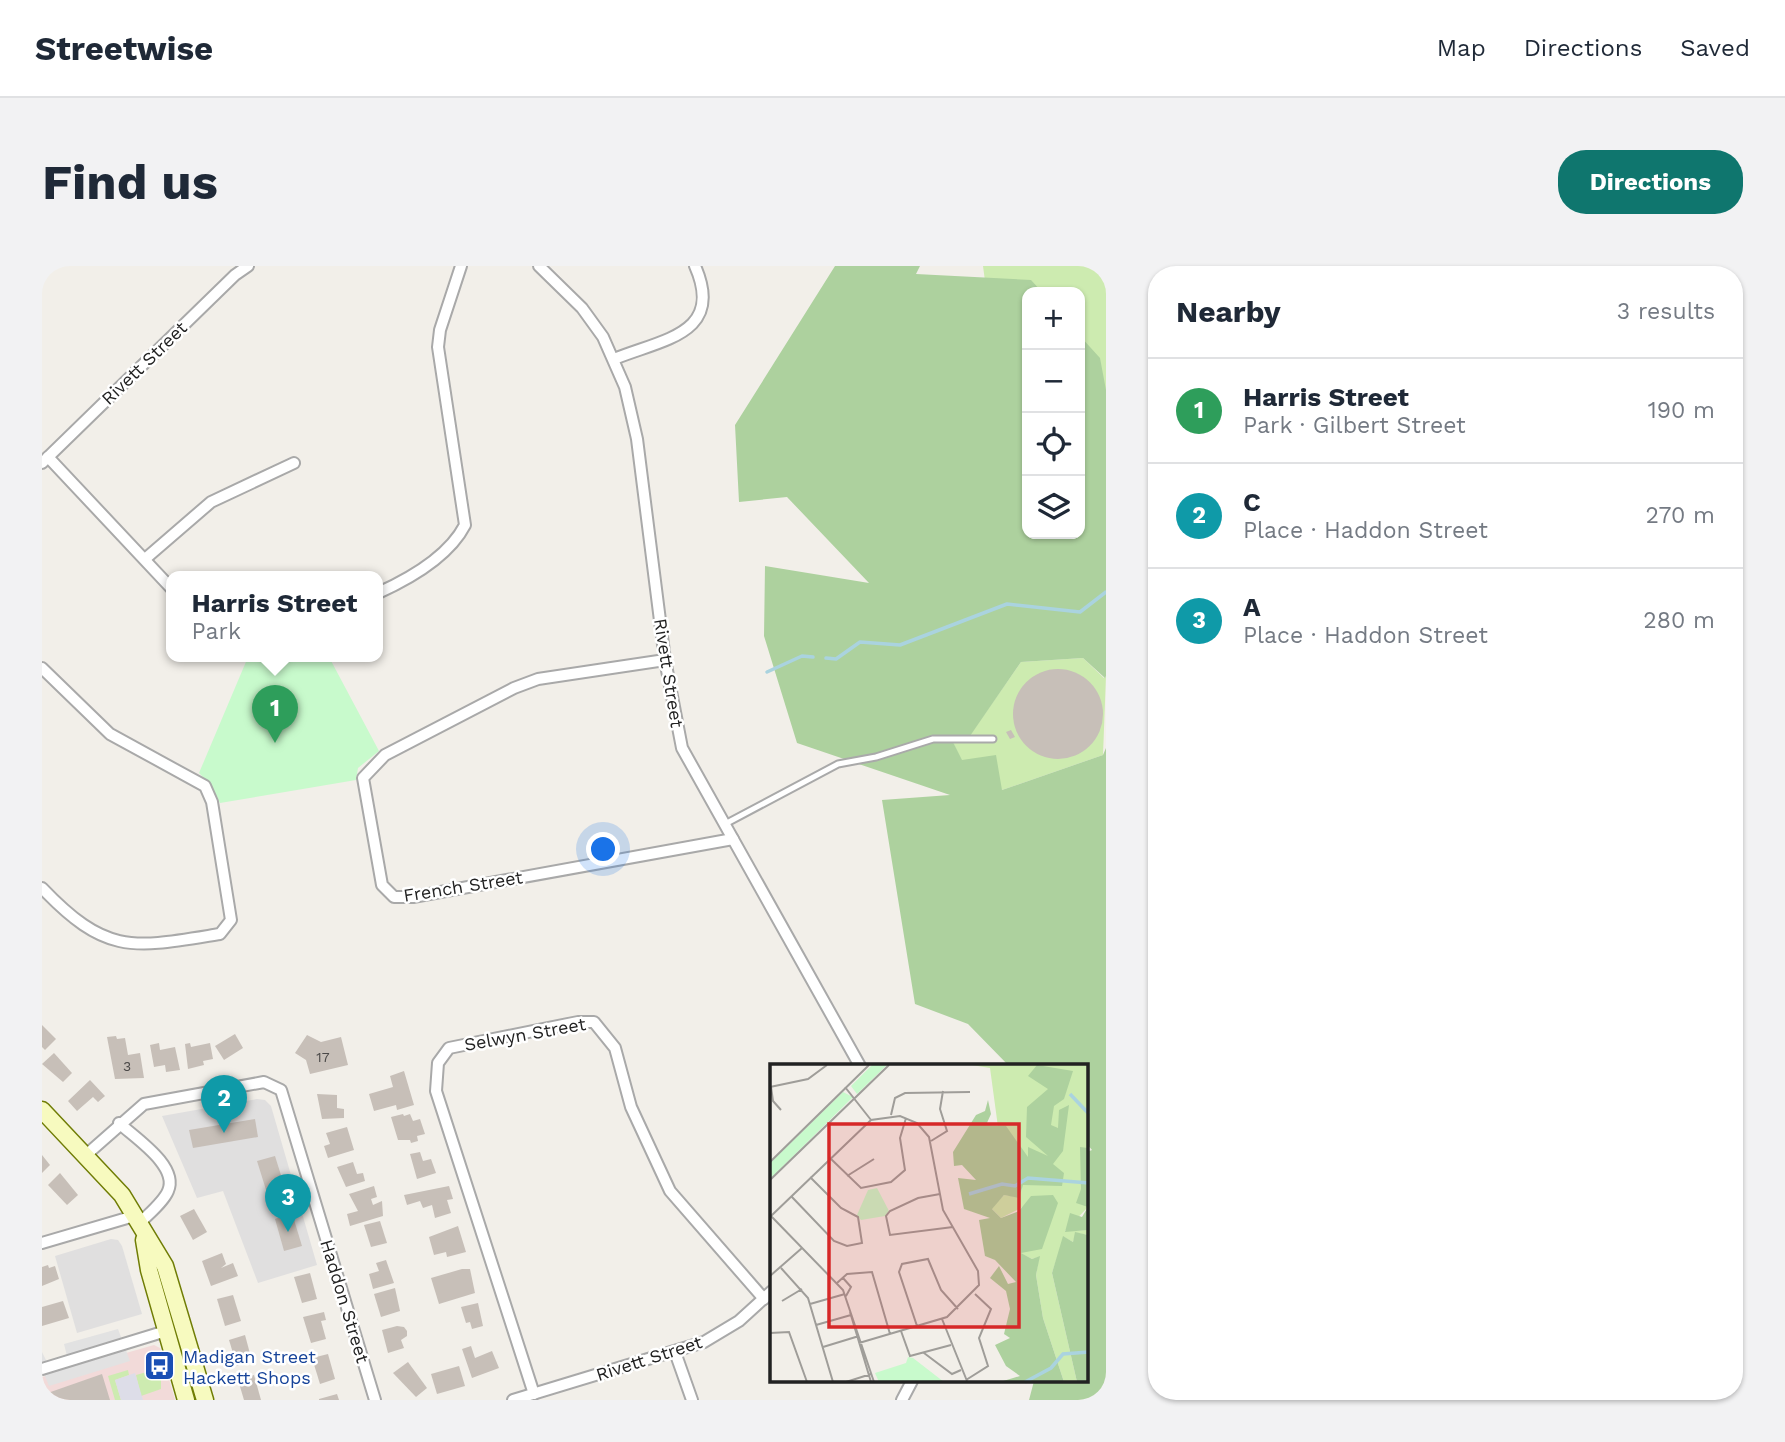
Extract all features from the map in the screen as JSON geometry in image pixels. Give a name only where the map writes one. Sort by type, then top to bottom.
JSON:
[{"type":"street","name":"Rivett Street","points":[[45,460],[234,275],[248,266]]},
{"type":"street","points":[[383,590],[445,552],[458,540],[465,526],[438,347],[440,330],[461,266]]},
{"type":"street","name":"Rivett Street","points":[[539,266],[582,308],[614,359],[625,387],[638,439],[665,660],[682,748],[859,1064]]},
{"type":"street","points":[[614,359],[687,329],[701,318],[702,281],[695,266]]},
{"type":"street","points":[[45,460],[166,582]]},
{"type":"street","points":[[145,559],[211,502],[294,463]]},
{"type":"street","name":"French Street","points":[[665,660],[538,679],[514,688],[384,755],[363,778],[382,885],[394,897],[413,897],[733,839]]},
{"type":"street","points":[[42,668],[110,734],[205,786],[212,802],[231,920],[220,934],[146,946],[119,943],[74,920],[42,888]]},
{"type":"street","name":"Selwyn Street","points":[[534,1394],[436,1091],[438,1063],[449,1048],[578,1021],[594,1021],[615,1048],[631,1107],[670,1191],[768,1295]]},
{"type":"street","name":"Haddon Street","points":[[86,1155],[144,1104],[264,1082],[281,1090],[375,1400]]},
{"type":"street","points":[[42,1110],[122,1195],[165,1266],[205,1400]]},
{"type":"street","points":[[42,1243],[139,1225],[168,1192],[169,1175],[160,1162],[119,1124]]},
{"type":"street","points":[[139,1225],[186,1400]]},
{"type":"street","name":"Rivett Street","points":[[513,1400],[704,1342],[739,1321],[768,1295]]},
{"type":"street","points":[[42,1368],[166,1331]]},
{"type":"street","points":[[675,1352],[692,1400]]},
{"type":"street","points":[[902,1400],[911,1382]]},
{"type":"lane","points":[[725,824],[838,764],[876,757],[933,739],[993,739]]},
{"type":"shaded area","points":[[257,1099],[265,1100],[271,1106],[317,1265],[258,1283],[223,1191],[197,1198],[162,1116]]},
{"type":"shaded area","points":[[111,1239],[118,1240],[122,1246],[142,1314],[77,1333],[55,1256]]},
{"type":"shaded area","points":[[118,1329],[130,1361],[49,1386],[42,1369],[42,1352],[49,1366],[68,1360],[64,1344]]},
{"type":"shaded area","points":[[154,1345],[160,1348],[175,1400],[42,1400],[42,1377]]},
{"type":"shaded area","points":[[135,1373],[143,1400],[121,1400],[115,1380]]},
{"type":"green space","points":[[835,266],[920,266],[916,274],[1031,280],[1037,287],[1022,287],[1022,539],[1085,539],[1085,342],[1100,358],[1106,390],[1106,676],[1105,678],[1083,658],[1021,662],[970,736],[950,736],[962,760],[996,755],[1002,790],[1103,755],[1106,748],[1106,1400],[1029,1400],[1034,1382],[1088,1382],[1088,1152],[1092,1150],[1088,1145],[1088,1064],[1007,1064],[968,1024],[915,1004],[882,800],[950,795],[797,743],[764,636],[765,566],[869,583],[787,497],[739,502],[735,425]]},
{"type":"green space","points":[[983,266],[1106,266],[1106,621],[1029,614]]},
{"type":"green space","points":[[1083,658],[1104,678],[1106,676],[1103,755],[1002,790],[961,760],[950,736],[970,735],[1021,662]]},
{"type":"green space","points":[[246,662],[332,662],[379,751],[358,768],[356,780],[220,803],[211,785],[199,773]]},
{"type":"green space","points":[[157,1262],[202,1400],[192,1400],[152,1264]]},
{"type":"green space","points":[[128,1370],[129,1375],[115,1380],[121,1400],[115,1400],[108,1376]]},
{"type":"green space","points":[[154,1370],[161,1375],[161,1389],[141,1396],[136,1375]]},
{"type":"building","points":[[1058,669],[1083,677],[1095,689],[1103,714],[1095,739],[1083,751],[1058,759],[1033,751],[1021,739],[1013,714],[1021,689],[1033,677]]},
{"type":"building","points":[[1011,730],[1015,737],[1010,739],[1006,732]]},
{"type":"building","points":[[42,1025],[56,1039],[45,1050],[42,1047]]},
{"type":"building","points":[[235,1034],[243,1048],[224,1060],[215,1046]]},
{"type":"building","points":[[307,1035],[321,1042],[341,1037],[348,1065],[310,1074],[306,1060],[295,1053]]},
{"type":"building","points":[[116,1036],[117,1039],[125,1038],[128,1055],[140,1053],[144,1078],[115,1079],[107,1037]]},
{"type":"building","points":[[159,1043],[160,1050],[175,1047],[180,1070],[166,1072],[165,1065],[154,1067],[150,1045]]},
{"type":"building","points":[[190,1043],[191,1047],[210,1043],[213,1059],[203,1061],[204,1065],[188,1069],[185,1044]]},
{"type":"building","points":[[54,1053],[72,1073],[63,1082],[42,1064]]},
{"type":"building","points":[[404,1071],[414,1105],[397,1110],[396,1105],[374,1111],[369,1094],[393,1087],[390,1076]]},
{"type":"building","points":[[90,1080],[105,1096],[98,1102],[93,1097],[77,1111],[68,1101]]},
{"type":"building","points":[[317,1094],[337,1095],[337,1108],[344,1109],[344,1118],[322,1119]]},
{"type":"building","points":[[410,1114],[413,1121],[420,1119],[425,1134],[417,1136],[418,1141],[411,1143],[410,1140],[398,1140],[391,1117]]},
{"type":"building","points":[[255,1119],[258,1137],[193,1148],[189,1130]]},
{"type":"building","points":[[347,1127],[354,1150],[328,1158],[324,1146],[330,1144],[326,1133]]},
{"type":"building","points":[[420,1152],[423,1161],[431,1159],[436,1173],[417,1179],[410,1154]]},
{"type":"building","points":[[42,1155],[50,1165],[42,1173]]},
{"type":"building","points":[[275,1156],[285,1188],[267,1193],[257,1161]]},
{"type":"building","points":[[353,1162],[357,1174],[363,1173],[365,1181],[346,1187],[337,1167]]},
{"type":"building","points":[[60,1173],[78,1195],[67,1205],[48,1185]]},
{"type":"building","points":[[374,1186],[377,1197],[371,1199],[373,1205],[382,1201],[383,1216],[350,1226],[347,1214],[358,1211],[349,1194]]},
{"type":"building","points":[[449,1186],[453,1199],[447,1200],[451,1213],[435,1218],[432,1205],[423,1208],[420,1201],[407,1205],[404,1195]]},
{"type":"building","points":[[194,1209],[207,1232],[193,1240],[180,1216]]},
{"type":"building","points":[[292,1213],[302,1246],[284,1251],[275,1219]]},
{"type":"building","points":[[380,1221],[387,1243],[371,1247],[364,1225]]},
{"type":"building","points":[[458,1226],[466,1252],[447,1257],[446,1252],[434,1255],[429,1237]]},
{"type":"building","points":[[222,1253],[226,1264],[221,1268],[233,1263],[238,1276],[211,1286],[202,1261]]},
{"type":"building","points":[[386,1260],[394,1283],[373,1289],[369,1274],[379,1271],[376,1263]]},
{"type":"building","points":[[48,1265],[49,1268],[55,1266],[59,1279],[42,1286],[42,1267]]},
{"type":"building","points":[[470,1269],[475,1293],[439,1304],[431,1278]]},
{"type":"building","points":[[310,1273],[317,1299],[302,1303],[294,1277]]},
{"type":"building","points":[[395,1288],[400,1311],[381,1317],[374,1294]]},
{"type":"building","points":[[233,1295],[241,1321],[225,1326],[217,1299]]},
{"type":"building","points":[[63,1301],[69,1318],[42,1326],[42,1307]]},
{"type":"building","points":[[478,1303],[483,1326],[472,1329],[470,1322],[466,1323],[461,1307]]},
{"type":"building","points":[[324,1312],[326,1320],[321,1321],[326,1339],[311,1343],[303,1317]]},
{"type":"building","points":[[404,1327],[407,1331],[407,1336],[401,1340],[404,1348],[388,1353],[382,1330]]},
{"type":"building","points":[[245,1335],[252,1361],[237,1366],[229,1340]]},
{"type":"building","points":[[471,1346],[475,1358],[492,1351],[499,1368],[472,1378],[462,1349]]},
{"type":"building","points":[[328,1354],[335,1379],[320,1384],[312,1358]]},
{"type":"building","points":[[408,1362],[427,1388],[416,1397],[393,1373]]},
{"type":"building","points":[[459,1366],[465,1386],[437,1394],[431,1374]]},
{"type":"building","points":[[102,1374],[110,1400],[42,1400],[42,1395]]},
{"type":"building","points":[[254,1375],[261,1400],[244,1400],[238,1380]]},
{"type":"building","points":[[337,1394],[339,1400],[319,1400],[319,1399]]},
{"type":"waterway","points":[[826,658],[836,659],[860,642],[900,645],[1007,604],[1080,612],[1106,592]]},
{"type":"waterway","points":[[767,672],[802,656],[813,657]]},
{"type":"place","name":"Harris Street","points":[[275,743]]},
{"type":"place","name":"C","points":[[224,1133]]},
{"type":"place","name":"A","points":[[288,1232]]},
{"type":"place","name":"Madigan Street Hackett Shops","points":[[160,1366]]}]
